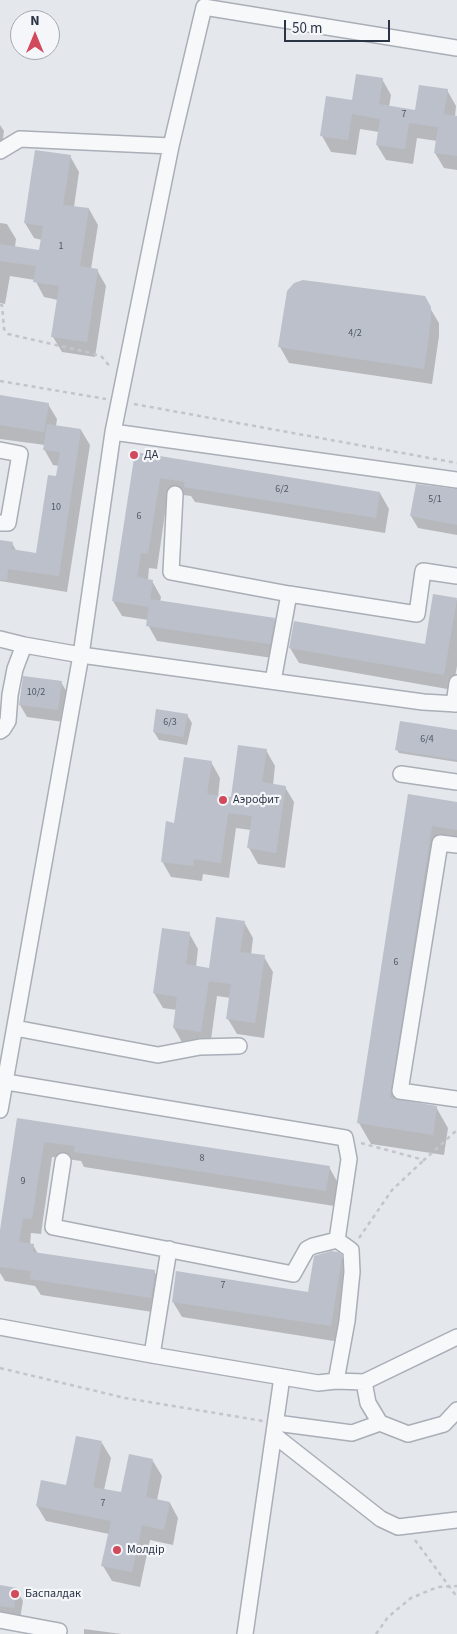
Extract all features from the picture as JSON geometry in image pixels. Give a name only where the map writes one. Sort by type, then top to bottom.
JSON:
[{"type":"street","points":[[0,1110],[2,1082],[15,1028],[81,655],[114,432],[171,146],[204,7],[457,48]]},
{"type":"street","points":[[0,151],[20,139],[171,146]]},
{"type":"street","points":[[114,432],[457,480]]},
{"type":"street","points":[[0,450],[20,454],[8,523],[0,523]]},
{"type":"street","points":[[175,494],[171,572],[289,594],[417,614],[423,570],[457,576]]},
{"type":"street","points":[[273,681],[289,594]]},
{"type":"street","points":[[0,639],[81,655],[423,702],[455,704],[457,683]]},
{"type":"street","points":[[0,731],[3,730],[8,721],[10,694],[15,669],[24,645]]},
{"type":"street","points":[[401,774],[457,782]]},
{"type":"street","points":[[457,845],[440,842],[400,1091],[457,1099]]},
{"type":"street","points":[[15,1028],[158,1055],[200,1047],[239,1046]]},
{"type":"street","points":[[2,1082],[345,1138],[349,1158],[337,1240]]},
{"type":"street","points":[[63,1161],[53,1227],[293,1274],[307,1250],[313,1246],[337,1240],[351,1250],[352,1272],[347,1322],[336,1381]]},
{"type":"street","points":[[152,1356],[169,1250]]},
{"type":"street","points":[[0,1326],[152,1356],[318,1383],[336,1381],[364,1382],[457,1337]]},
{"type":"street","points":[[245,1634],[282,1377]]},
{"type":"street","points":[[364,1382],[368,1403],[380,1423],[408,1434],[444,1424],[457,1410]]},
{"type":"street","points":[[275,1429],[352,1433],[380,1423]]},
{"type":"street","points":[[275,1429],[381,1519],[398,1527],[457,1520]]},
{"type":"street","points":[[0,1620],[59,1630],[58,1634]]},
{"type":"path","points":[[0,305],[2,305],[4,329],[8,334],[102,356],[111,368],[121,397]]},
{"type":"path","points":[[0,381],[121,397],[457,463]]},
{"type":"path","points":[[351,1250],[392,1190],[457,1130]]},
{"type":"path","points":[[345,1138],[424,1160]]},
{"type":"path","points":[[0,1368],[125,1398],[275,1429]]},
{"type":"path","points":[[406,1526],[457,1597]]},
{"type":"path","points":[[376,1634],[388,1616],[410,1598],[424,1592],[448,1586],[457,1586]]},
{"type":"building","points":[[356,74],[383,78],[379,104],[415,110],[419,85],[448,89],[444,114],[457,116],[457,156],[434,153],[438,127],[409,123],[405,149],[376,145],[380,119],[352,114],[348,140],[320,136],[326,96],[352,100]]},
{"type":"building","points":[[35,150],[71,155],[63,205],[89,208],[80,266],[98,269],[87,342],[51,337],[59,286],[33,282],[36,266],[0,261],[0,244],[39,250],[43,226],[24,223]]},
{"type":"building","points":[[303,280],[425,296],[431,307],[431,320],[424,369],[278,347],[287,291],[294,283]]},
{"type":"building","points":[[0,395],[49,403],[44,432],[0,425]]},
{"type":"building","points":[[47,424],[81,429],[59,576],[8,569],[7,580],[0,580],[0,540],[13,542],[11,549],[36,553],[48,475],[56,476],[60,452],[43,450]]},
{"type":"building","points":[[135,452],[380,492],[376,518],[184,487],[185,482],[160,478],[148,554],[141,553],[137,577],[153,580],[149,607],[112,601]]},
{"type":"building","points":[[416,484],[457,489],[457,525],[410,516]]},
{"type":"building","points":[[433,594],[457,598],[444,675],[289,648],[294,621],[425,644]]},
{"type":"building","points":[[150,599],[275,618],[270,644],[146,626]]},
{"type":"building","points":[[23,676],[62,681],[58,710],[19,705]]},
{"type":"building","points":[[156,709],[188,714],[183,737],[153,732]]},
{"type":"building","points":[[400,721],[457,730],[457,760],[395,750]]},
{"type":"building","points":[[238,745],[267,749],[262,782],[286,786],[276,853],[247,848],[252,816],[228,813],[221,863],[194,859],[193,866],[161,862],[166,821],[174,823],[184,757],[212,761],[207,794],[231,797]]},
{"type":"building","points":[[408,794],[457,802],[457,830],[432,826],[390,1098],[437,1106],[433,1135],[357,1123]]},
{"type":"building","points":[[216,917],[245,921],[240,952],[265,955],[255,1023],[226,1019],[231,984],[209,981],[201,1032],[173,1028],[177,997],[153,993],[162,928],[190,932],[186,964],[209,968]]},
{"type":"building","points":[[17,1118],[330,1166],[326,1191],[74,1152],[75,1146],[44,1142],[32,1219],[23,1218],[19,1242],[34,1244],[33,1252],[155,1270],[151,1298],[30,1279],[31,1271],[0,1267],[0,1230]]},
{"type":"building","points":[[331,1251],[338,1252],[342,1257],[331,1326],[172,1302],[176,1271],[308,1292],[314,1256]]},
{"type":"building","points":[[76,1436],[102,1441],[93,1487],[121,1492],[129,1454],[153,1459],[146,1497],[170,1502],[164,1530],[142,1525],[132,1572],[101,1566],[111,1521],[36,1506],[41,1480],[66,1485]]},
{"type":"building","points":[[0,1585],[17,1588],[14,1608],[0,1606]]},
{"type":"place","name":"ДА","points":[[134,455]]},
{"type":"place","name":"Аэрофит","points":[[223,800]]},
{"type":"place","name":"Молдiр","points":[[117,1550]]},
{"type":"place","name":"Баспалдак","points":[[15,1594]]}]
